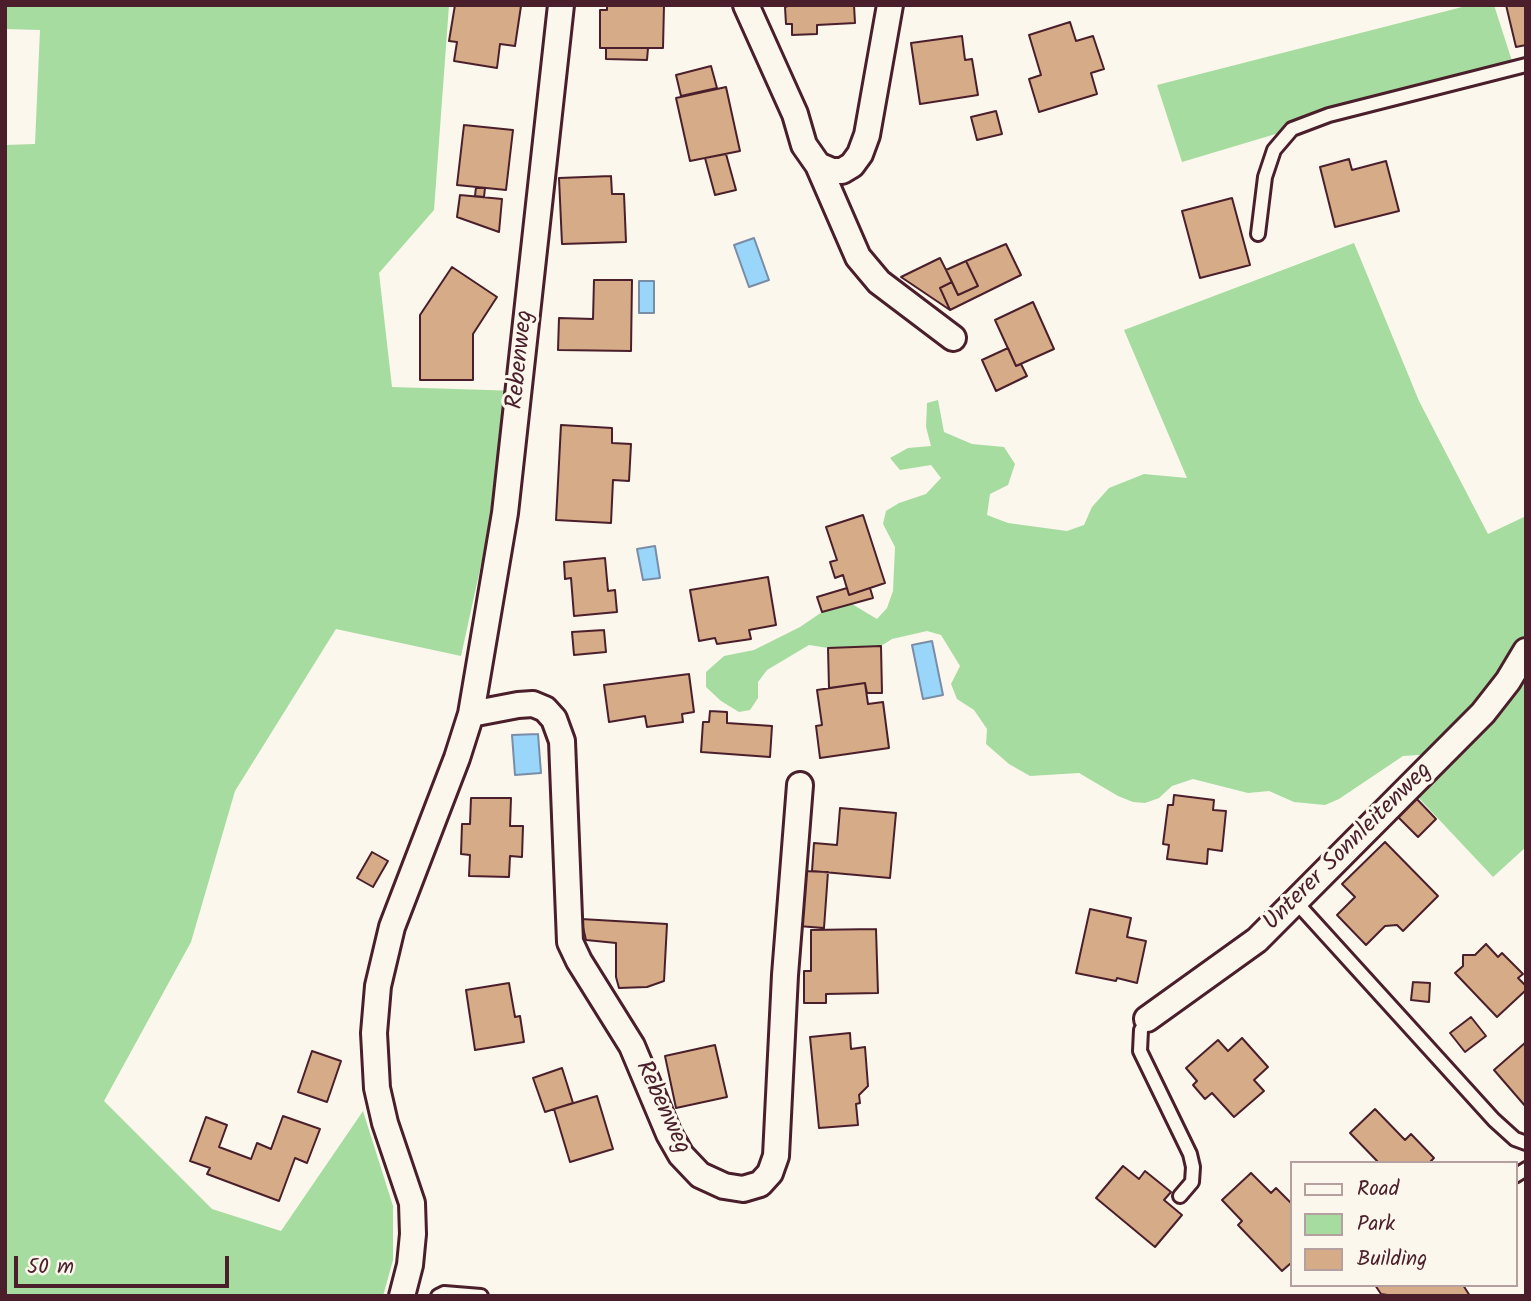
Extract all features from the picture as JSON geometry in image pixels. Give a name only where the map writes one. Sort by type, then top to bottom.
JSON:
[{"type":"street","name":"Rebenweg","points":[[402,1296],[410,1265],[412,1203],[385,1123],[377,1088],[374,1034],[379,986],[392,927],[457,758],[471,714],[505,513],[561,5]]},
{"type":"street","points":[[746,5],[795,114],[804,145],[818,165],[858,257],[879,282],[953,338]]},
{"type":"street","points":[[818,165],[832,171],[842,171],[852,165],[860,154],[867,135],[890,5]]},
{"type":"street","name":"Unterer Sonnleitenweg","points":[[1147,1019],[1258,940],[1483,713],[1508,681],[1526,651]]},
{"type":"street","name":"Rebenweg","points":[[471,714],[533,704],[545,709],[554,719],[562,741],[570,942],[632,1046],[681,1155],[708,1181],[724,1186],[743,1189],[760,1184],[770,1173],[776,1156],[785,975],[800,785]]},
{"type":"lane","points":[[1258,234],[1265,177],[1274,150],[1292,129],[1329,116],[1526,65]]},
{"type":"lane","points":[[1296,902],[1494,1120],[1515,1139],[1526,1143]]},
{"type":"lane","points":[[1147,1019],[1141,1030],[1140,1051],[1190,1154],[1193,1167],[1192,1181],[1180,1196]]},
{"type":"lane","points":[[438,1296],[444,1293],[481,1296]]},
{"type":"green space","points":[[5,5],[449,5],[434,210],[379,273],[392,387],[519,391],[461,656],[336,629],[235,791],[191,942],[104,1101],[212,1209],[281,1231],[363,1111],[393,1206],[393,1260],[383,1296],[5,1296],[5,145],[35,144],[40,30],[5,29]]},
{"type":"green space","points":[[1470,5],[1494,5],[1512,61],[1327,109],[1288,123],[1279,133],[1182,162],[1157,85]]},
{"type":"green space","points":[[1354,243],[1419,401],[1488,534],[1526,516],[1526,638],[1502,677],[1432,754],[1403,756],[1339,799],[1325,805],[1294,802],[1269,791],[1248,793],[1193,779],[1172,786],[1159,798],[1145,803],[1133,802],[1079,773],[1030,776],[1009,764],[986,744],[987,729],[974,710],[957,699],[951,684],[960,666],[941,635],[927,631],[892,639],[881,646],[828,648],[809,645],[767,670],[758,682],[758,698],[750,710],[739,712],[721,701],[706,687],[706,672],[724,656],[754,650],[800,627],[822,612],[852,604],[877,619],[887,608],[893,591],[895,547],[883,524],[886,511],[899,503],[926,494],[941,478],[931,465],[900,470],[890,458],[908,448],[931,446],[926,427],[927,403],[938,400],[944,432],[972,444],[1004,447],[1015,464],[1008,485],[990,494],[987,515],[1008,523],[1067,531],[1084,525],[1092,507],[1109,488],[1144,474],[1187,478],[1124,330]]},
{"type":"green space","points":[[1526,669],[1526,847],[1493,877],[1415,794]]},
{"type":"water","points":[[754,238],[769,280],[749,287],[734,245]]},
{"type":"water","points":[[639,281],[654,281],[654,313],[639,313]]},
{"type":"water","points":[[655,546],[660,578],[643,580],[637,549]]},
{"type":"water","points":[[932,641],[943,695],[923,699],[912,645]]},
{"type":"water","points":[[538,734],[541,773],[515,775],[512,735]]},
{"type":"building","points":[[455,5],[521,6],[515,46],[500,44],[497,68],[454,61],[457,42],[449,41]]},
{"type":"building","points":[[607,5],[664,5],[663,48],[600,48],[600,10],[607,10]]},
{"type":"building","points":[[854,5],[855,23],[817,25],[817,34],[792,35],[792,24],[786,24],[785,7]]},
{"type":"building","points":[[1506,5],[1526,5],[1526,45],[1516,47]]},
{"type":"building","points":[[1070,22],[1076,41],[1093,36],[1104,69],[1091,73],[1097,94],[1039,112],[1029,79],[1041,75],[1029,35]]},
{"type":"building","points":[[962,36],[965,60],[972,59],[978,95],[920,104],[911,43]]},
{"type":"building","points":[[606,48],[648,48],[647,60],[606,59]]},
{"type":"building","points":[[711,66],[717,88],[681,96],[676,75]]},
{"type":"building","points":[[726,87],[740,151],[690,161],[676,98]]},
{"type":"building","points":[[996,111],[1002,134],[977,140],[971,117]]},
{"type":"building","points":[[464,125],[513,130],[506,190],[457,185]]},
{"type":"building","points":[[726,154],[736,190],[715,195],[705,158]]},
{"type":"building","points":[[1349,159],[1352,170],[1386,161],[1399,211],[1335,227],[1320,167]]},
{"type":"building","points":[[611,176],[612,194],[624,194],[626,242],[562,244],[559,178]]},
{"type":"building","points":[[476,187],[485,188],[484,197],[475,196]]},
{"type":"building","points":[[460,195],[502,199],[499,232],[457,217]]},
{"type":"building","points":[[1232,198],[1250,265],[1200,278],[1182,211]]},
{"type":"building","points":[[1006,244],[1021,275],[950,310],[940,288],[952,282],[958,295],[978,286],[966,261]]},
{"type":"building","points":[[940,258],[952,282],[940,288],[950,310],[901,277]]},
{"type":"building","points":[[966,261],[978,286],[958,295],[946,270]]},
{"type":"building","points":[[452,267],[497,297],[473,334],[473,380],[420,380],[420,315]]},
{"type":"building","points":[[594,280],[632,280],[631,351],[558,350],[559,318],[593,319]]},
{"type":"building","points":[[1033,302],[1054,349],[1016,366],[995,320]]},
{"type":"building","points":[[1008,348],[1016,366],[1021,364],[1027,376],[996,391],[982,360]]},
{"type":"building","points":[[561,425],[612,428],[612,443],[631,444],[629,481],[613,480],[611,523],[556,520]]},
{"type":"building","points":[[863,515],[885,583],[849,595],[843,575],[835,578],[830,562],[837,560],[826,527]]},
{"type":"building","points":[[605,558],[608,591],[615,590],[617,612],[574,616],[571,578],[565,579],[564,562]]},
{"type":"building","points":[[768,577],[776,625],[749,630],[751,639],[717,644],[715,638],[699,641],[690,590]]},
{"type":"building","points":[[847,588],[849,595],[870,588],[873,598],[822,612],[817,597]]},
{"type":"building","points":[[604,630],[606,652],[574,655],[572,632]]},
{"type":"building","points":[[881,646],[882,693],[867,693],[865,683],[829,688],[828,648]]},
{"type":"building","points":[[689,674],[694,712],[682,714],[683,722],[647,727],[645,716],[609,722],[604,685]]},
{"type":"building","points":[[865,683],[868,704],[883,702],[889,748],[820,758],[816,726],[822,725],[817,690]]},
{"type":"building","points":[[710,711],[727,712],[727,723],[772,726],[770,757],[701,752],[703,722],[709,722]]},
{"type":"building","points":[[1174,795],[1214,800],[1213,810],[1226,811],[1222,851],[1208,849],[1207,864],[1167,859],[1169,845],[1163,844],[1168,805],[1173,805]]},
{"type":"building","points":[[1413,795],[1436,819],[1418,837],[1394,813]]},
{"type":"building","points":[[471,798],[511,798],[510,826],[523,826],[522,857],[510,856],[509,877],[469,876],[470,855],[461,854],[462,824],[470,824]]},
{"type":"building","points":[[840,808],[896,813],[890,878],[812,871],[814,843],[837,845]]},
{"type":"building","points":[[1385,842],[1438,896],[1403,931],[1397,925],[1385,926],[1366,945],[1337,915],[1355,897],[1342,884]]},
{"type":"building","points":[[372,852],[388,861],[373,887],[357,878]]},
{"type":"building","points":[[802,871],[828,872],[824,928],[798,926]]},
{"type":"building","points":[[1090,909],[1131,918],[1127,937],[1146,941],[1137,983],[1076,973]]},
{"type":"building","points":[[581,919],[667,924],[664,981],[647,987],[619,988],[616,977],[616,943],[586,940]]},
{"type":"building","points":[[876,929],[878,993],[826,994],[826,1003],[804,1003],[804,971],[811,971],[811,930]]},
{"type":"building","points":[[1486,944],[1498,957],[1502,953],[1523,974],[1518,978],[1526,986],[1526,990],[1497,1017],[1455,973],[1463,966],[1463,955],[1475,955]]},
{"type":"building","points":[[1413,982],[1430,983],[1429,1002],[1411,1000]]},
{"type":"building","points":[[509,983],[515,1017],[520,1016],[524,1042],[475,1050],[466,990]]},
{"type":"building","points":[[1471,1017],[1486,1036],[1465,1052],[1450,1033]]},
{"type":"building","points":[[850,1033],[851,1049],[865,1047],[868,1086],[859,1095],[860,1103],[856,1104],[858,1125],[819,1128],[810,1037]]},
{"type":"building","points":[[1242,1038],[1268,1067],[1254,1080],[1264,1091],[1234,1117],[1212,1093],[1205,1099],[1193,1085],[1197,1081],[1186,1068],[1218,1040],[1228,1051]]},
{"type":"building","points":[[1526,1042],[1526,1107],[1494,1070]]},
{"type":"building","points":[[715,1045],[727,1097],[676,1108],[665,1056]]},
{"type":"building","points":[[312,1051],[341,1061],[327,1102],[298,1092]]},
{"type":"building","points":[[562,1068],[573,1103],[545,1112],[533,1078]]},
{"type":"building","points":[[597,1096],[613,1149],[570,1162],[554,1109]]},
{"type":"building","points":[[1375,1109],[1405,1140],[1411,1134],[1434,1158],[1431,1161],[1377,1161],[1350,1133]]},
{"type":"building","points":[[283,1116],[320,1129],[307,1163],[295,1158],[279,1201],[207,1174],[210,1168],[190,1161],[206,1117],[227,1125],[219,1147],[251,1159],[257,1143],[271,1149]]},
{"type":"building","points":[[1123,1166],[1139,1179],[1145,1171],[1171,1192],[1164,1200],[1182,1215],[1155,1247],[1096,1198]]},
{"type":"building","points":[[1251,1173],[1271,1193],[1276,1188],[1290,1202],[1290,1264],[1282,1271],[1238,1225],[1242,1221],[1222,1200]]},
{"type":"building","points":[[1376,1287],[1464,1287],[1470,1296],[1394,1296],[1381,1294]]}]
